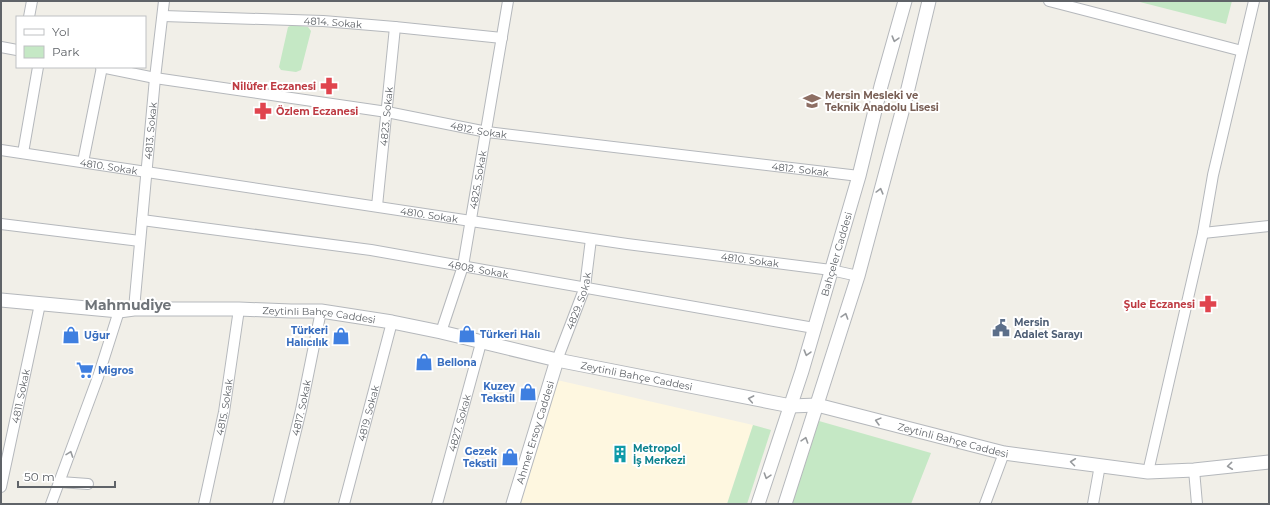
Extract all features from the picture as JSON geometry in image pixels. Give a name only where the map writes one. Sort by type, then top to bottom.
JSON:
[{"type":"street","points":[[29,16],[32,1]]},
{"type":"street","name":"4813. Sokak","points":[[134,309],[155,78],[164,1]]},
{"type":"street","name":"4825. Sokak","points":[[441,332],[463,266],[508,1]]},
{"type":"street","name":"Bahçeler Caddesi","points":[[758,504],[791,406],[859,176],[881,86],[905,1]]},
{"type":"street","points":[[784,504],[858,276],[906,97],[929,1]]},
{"type":"street","points":[[1049,1],[1242,51]]},
{"type":"street","points":[[1148,472],[1203,233],[1213,175],[1254,1]]},
{"type":"street","name":"4814. Sokak","points":[[162,16],[323,21],[502,38]]},
{"type":"street","name":"4823. Sokak","points":[[377,206],[395,27]]},
{"type":"street","points":[[1,47],[16,50]]},
{"type":"street","points":[[23,153],[38,68]]},
{"type":"street","points":[[83,162],[102,68]]},
{"type":"street","name":"4812. Sokak","points":[[107,68],[155,78],[387,112],[486,132],[859,176]]},
{"type":"street","name":"4810. Sokak","points":[[1,150],[471,221],[831,270],[858,276]]},
{"type":"street","name":"4808. Sokak","points":[[142,220],[371,250],[814,328]]},
{"type":"street","points":[[1,224],[140,240]]},
{"type":"street","points":[[1203,233],[1269,226]]},
{"type":"street","name":"4829. Sokak","points":[[557,360],[585,287],[591,238]]},
{"type":"street","name":"Zeytinli Bahçe Caddesi","points":[[1,300],[119,310],[239,309],[322,311],[392,322],[441,332],[557,360],[791,406],[817,405],[1004,454],[1148,472],[1194,470],[1269,462]]},
{"type":"street","name":"4811. Sokak","points":[[1,487],[40,304]]},
{"type":"street","name":"4815. Sokak","points":[[204,504],[224,412],[239,309]]},
{"type":"street","points":[[52,504],[98,377],[119,310]]},
{"type":"street","name":"4817. Sokak","points":[[278,504],[301,410],[322,311]]},
{"type":"street","name":"4819. Sokak","points":[[344,504],[392,322]]},
{"type":"street","name":"4827. Sokak","points":[[437,504],[481,342]]},
{"type":"street","name":"Ahmet Ersoy Caddesi","points":[[513,504],[557,360]]},
{"type":"street","points":[[985,504],[1004,454]]},
{"type":"street","points":[[1093,504],[1100,466]]},
{"type":"street","points":[[1194,470],[1197,504]]},
{"type":"street","points":[[60,482],[88,484]]},
{"type":"shaded area","name":"Metropol İş Merkezi","points":[[557,380],[753,425],[727,504],[521,504]]},
{"type":"green space","points":[[1136,1],[1232,1],[1226,24]]},
{"type":"green space","points":[[292,25],[308,27],[311,31],[301,70],[296,72],[281,70],[279,67],[288,27]]},
{"type":"green space","points":[[819,421],[931,453],[911,504],[797,504],[790,502]]},
{"type":"green space","points":[[753,425],[771,430],[747,504],[727,504]]},
{"type":"place","name":"Nilüfer Eczanesi","points":[[329,86]]},
{"type":"place","name":"Mersin Mesleki ve Teknik Anadolu Lisesi","points":[[812,101]]},
{"type":"place","name":"Özlem Eczanesi","points":[[263,111]]},
{"type":"place","name":"Şule Eczanesi","points":[[1208,304]]},
{"type":"place","name":"Mersin Adalet Sarayı","points":[[1001,328]]},
{"type":"place","name":"Türkeri Halı","points":[[467,334]]},
{"type":"place","name":"Uğur","points":[[71,335]]},
{"type":"place","name":"Türkeri Halıcılık","points":[[341,336]]},
{"type":"place","name":"Bellona","points":[[424,362]]},
{"type":"place","name":"Migros","points":[[85,370]]},
{"type":"place","name":"Kuzey Tekstil","points":[[528,392]]},
{"type":"place","name":"Metropol İş Merkezi","points":[[620,454]]},
{"type":"place","name":"Gezek Tekstil","points":[[510,457]]},
{"type":"district","name":"Mahmudiye","points":[[128,305]]}]
